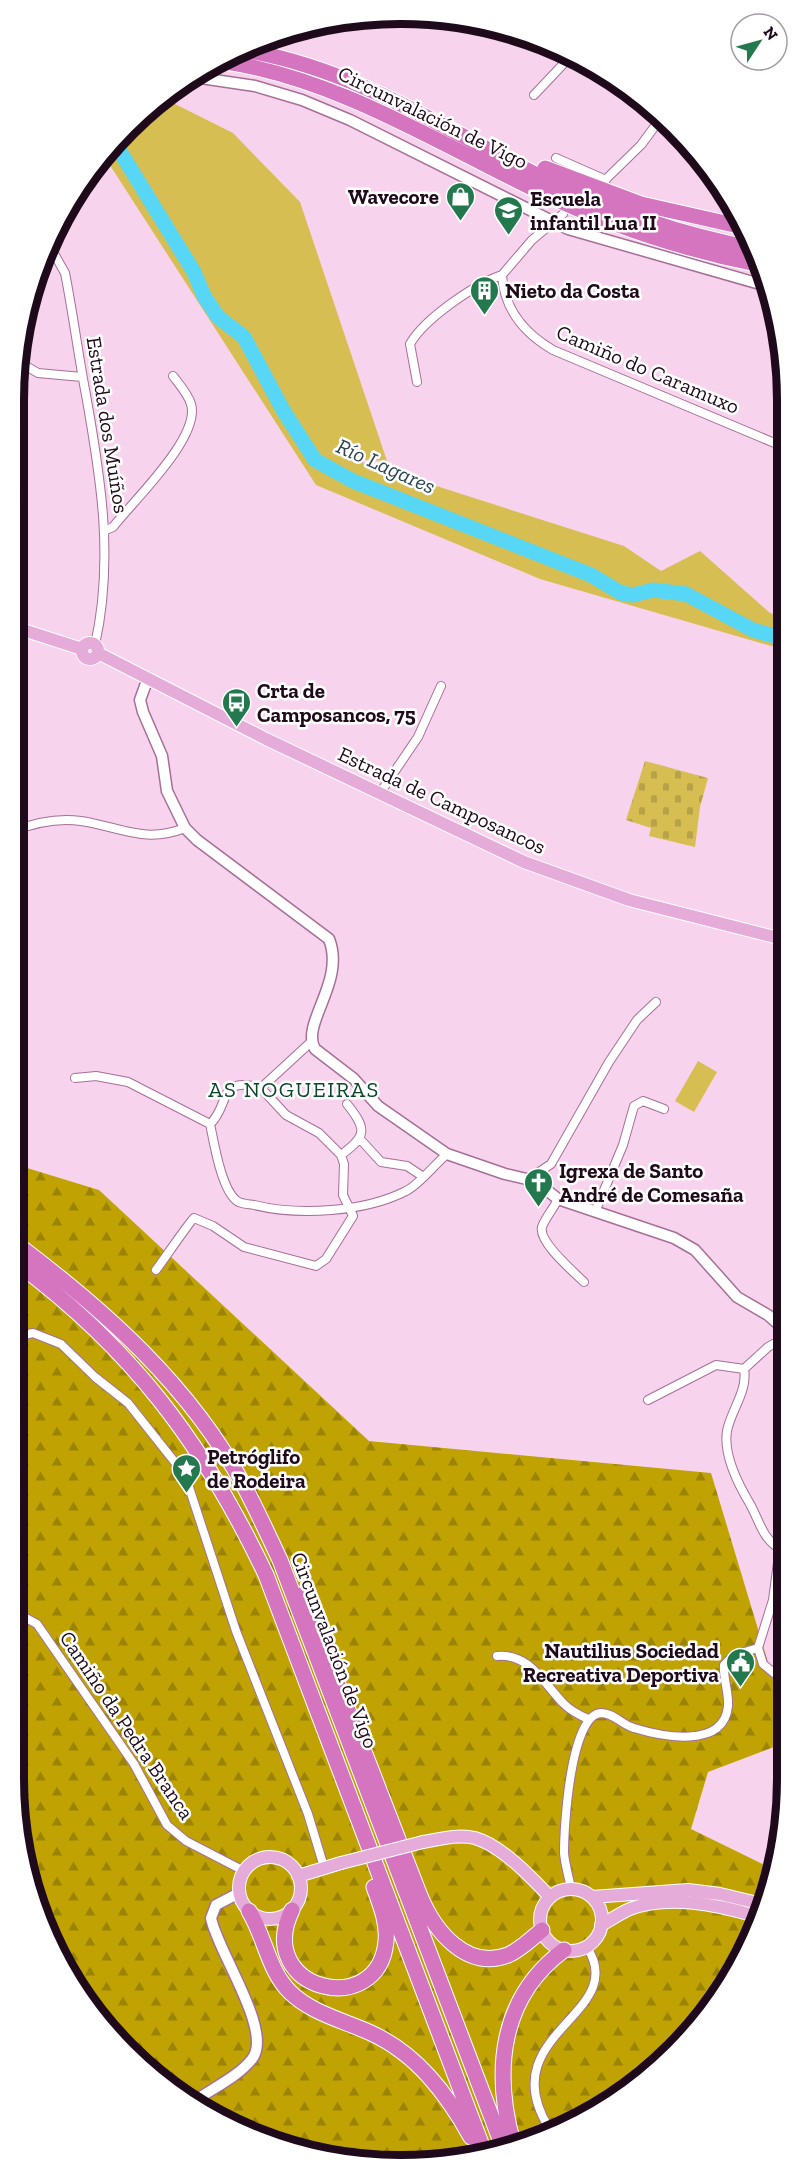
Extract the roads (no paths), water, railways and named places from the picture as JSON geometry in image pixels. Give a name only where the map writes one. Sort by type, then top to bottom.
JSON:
[{"type":"highway","name":"Circunvalación de Vigo","points":[[256,53],[341,78],[437,122],[543,178],[590,198],[676,230],[743,246]]},
{"type":"highway","name":"Circunvalación de Vigo","points":[[233,63],[267,70],[338,92],[376,108],[540,192],[613,224],[694,249],[751,263]]},
{"type":"highway","points":[[437,122],[452,124],[541,167],[641,204],[733,225]]},
{"type":"highway","name":"Circunvalación de Vigo","points":[[24,1249],[72,1285],[142,1349],[209,1430],[244,1485],[280,1560],[501,2141]]},
{"type":"highway","name":"Circunvalación de Vigo","points":[[24,1268],[51,1288],[132,1364],[182,1426],[219,1482],[266,1575],[481,2146]]},
{"type":"highway","points":[[244,1485],[262,1508],[299,1584],[420,1896],[432,1920],[454,1946],[474,1956],[488,1958],[511,1954],[542,1930]]},
{"type":"highway","points":[[292,1910],[286,1921],[284,1944],[292,1965],[306,1980],[327,1988],[345,1988],[361,1982],[377,1968],[384,1952],[386,1926],[341,1792],[338,1764]]},
{"type":"highway","points":[[249,1911],[258,1925],[279,1979],[292,1994],[330,2016],[374,2034],[410,2057],[441,2089],[479,2147]]},
{"type":"highway","points":[[512,2138],[502,2090],[503,2058],[509,2026],[531,1983],[549,1962],[564,1950]]},
{"type":"main road","points":[[24,630],[82,649],[89,643],[97,649]]},
{"type":"main road","name":"Estrada de Camposancos","points":[[97,649],[147,678],[525,862],[566,879],[629,900],[777,938]]},
{"type":"main road","points":[[298,1876],[423,1842],[459,1836],[486,1843],[506,1857],[550,1897]]},
{"type":"main road","points":[[276,1858],[291,1866],[298,1876],[300,1890],[292,1910],[274,1919],[261,1917],[249,1911],[239,1893],[244,1871],[258,1860],[276,1858]]},
{"type":"main road","points":[[592,1897],[600,1910],[601,1924],[595,1939],[586,1946],[564,1950],[555,1946],[542,1930],[540,1912],[550,1897],[571,1889],[592,1897],[688,1890],[720,1894],[756,1903]]},
{"type":"main road","points":[[601,1924],[630,1909],[669,1903],[715,1906],[751,1915]]},
{"type":"street","points":[[534,95],[565,62]]},
{"type":"street","points":[[205,78],[270,90],[319,106],[555,223],[619,245],[758,284]]},
{"type":"street","points":[[556,158],[604,181],[641,145],[656,124]]},
{"type":"street","points":[[417,382],[410,344],[415,335],[448,307],[491,278],[502,275],[532,240],[563,214]]},
{"type":"street","name":"Estrada dos Muíños","points":[[54,254],[64,273],[96,443],[106,530],[102,611],[97,649]]},
{"type":"street","name":"Camiño do Caramuxo","points":[[502,275],[506,299],[514,315],[531,336],[540,342],[777,444]]},
{"type":"street","points":[[26,366],[38,373],[82,377]]},
{"type":"street","points":[[106,530],[113,527],[181,444],[192,420],[191,404],[173,376]]},
{"type":"street","points":[[147,678],[140,700],[143,712],[162,756],[167,791],[185,828],[196,840],[329,939],[333,949],[334,967],[312,1030],[311,1042],[315,1049],[354,1079],[378,1106],[447,1154],[505,1174],[529,1179],[540,1184],[558,1199],[665,1234],[688,1246],[737,1297],[768,1315],[777,1323]]},
{"type":"street","points":[[380,793],[418,737],[441,686]]},
{"type":"street","points":[[24,828],[62,819],[82,821],[139,835],[165,836],[185,828]]},
{"type":"street","points":[[529,1179],[551,1164],[609,1062],[637,1020],[656,1002]]},
{"type":"street","points":[[261,1088],[311,1042]]},
{"type":"street","points":[[75,1078],[96,1076],[128,1082],[210,1124],[226,1182],[236,1200],[273,1210],[300,1211],[361,1207],[410,1189],[447,1154]]},
{"type":"street","points":[[156,1270],[179,1241],[189,1221],[199,1218],[244,1247],[296,1263],[320,1265],[352,1219],[353,1213],[343,1195],[344,1164],[340,1155],[310,1127],[286,1115],[261,1088],[243,1085],[227,1091],[223,1095],[218,1114],[210,1124]]},
{"type":"street","points":[[595,1212],[623,1145],[634,1106],[643,1101],[664,1109]]},
{"type":"street","points":[[340,1155],[360,1139],[362,1124],[347,1104]]},
{"type":"street","points":[[360,1139],[381,1162],[407,1166],[422,1176]]},
{"type":"street","points":[[558,1199],[543,1225],[543,1234],[550,1248],[584,1282]]},
{"type":"street","points":[[24,1334],[33,1333],[61,1344],[95,1377],[128,1403],[185,1475],[236,1631],[308,1814],[324,1868]]},
{"type":"street","points":[[744,1369],[768,1347],[777,1342]]},
{"type":"street","points":[[648,1400],[716,1365],[744,1369]]},
{"type":"street","points":[[744,1369],[745,1379],[729,1424],[727,1441],[737,1485],[767,1539],[777,1547]]},
{"type":"street","points":[[777,1575],[758,1648],[763,1664],[777,1677]]},
{"type":"street","name":"Camiño da Pedra Branca","points":[[24,1618],[39,1627],[134,1764],[172,1830],[186,1841],[244,1871]]},
{"type":"street","points":[[571,1889],[565,1858],[566,1816],[574,1762],[582,1728],[588,1719],[604,1713],[634,1728],[680,1737],[706,1734],[718,1726],[726,1713],[724,1665],[734,1655],[758,1648]]},
{"type":"street","points":[[497,1656],[508,1656],[527,1663],[565,1705],[588,1719]]},
{"type":"street","points":[[199,2097],[250,2062],[258,2046],[255,2026],[211,1918],[216,1905],[239,1893]]},
{"type":"street","points":[[547,2125],[537,2106],[534,2075],[544,2049],[593,1989],[596,1969],[586,1946]]},
{"type":"waterway","name":"Río Lagares","points":[[119,150],[194,272],[204,296],[218,317],[244,337],[283,410],[315,460],[353,481],[591,575],[621,593],[633,595],[653,590],[686,594],[753,630],[777,637]]},
{"type":"place","name":"Wavecore","points":[[460,222]]},
{"type":"place","name":"Escuela infantil Lua II","points":[[509,236]]},
{"type":"place","name":"Nieto da Costa","points":[[484,316]]},
{"type":"place","name":"Crta de Camposancos, 75","points":[[236,728]]},
{"type":"place","name":"Igrexa de Santo André de Comesaña","points":[[538,1208]]},
{"type":"place","name":"Petróglifo de Rodeira","points":[[186,1494]]},
{"type":"place","name":"Nautilius Sociedad Recreativa Deportiva","points":[[740,1688]]},
{"type":"district","name":"AS NOGUEIRAS","points":[[294,1089]]}]
